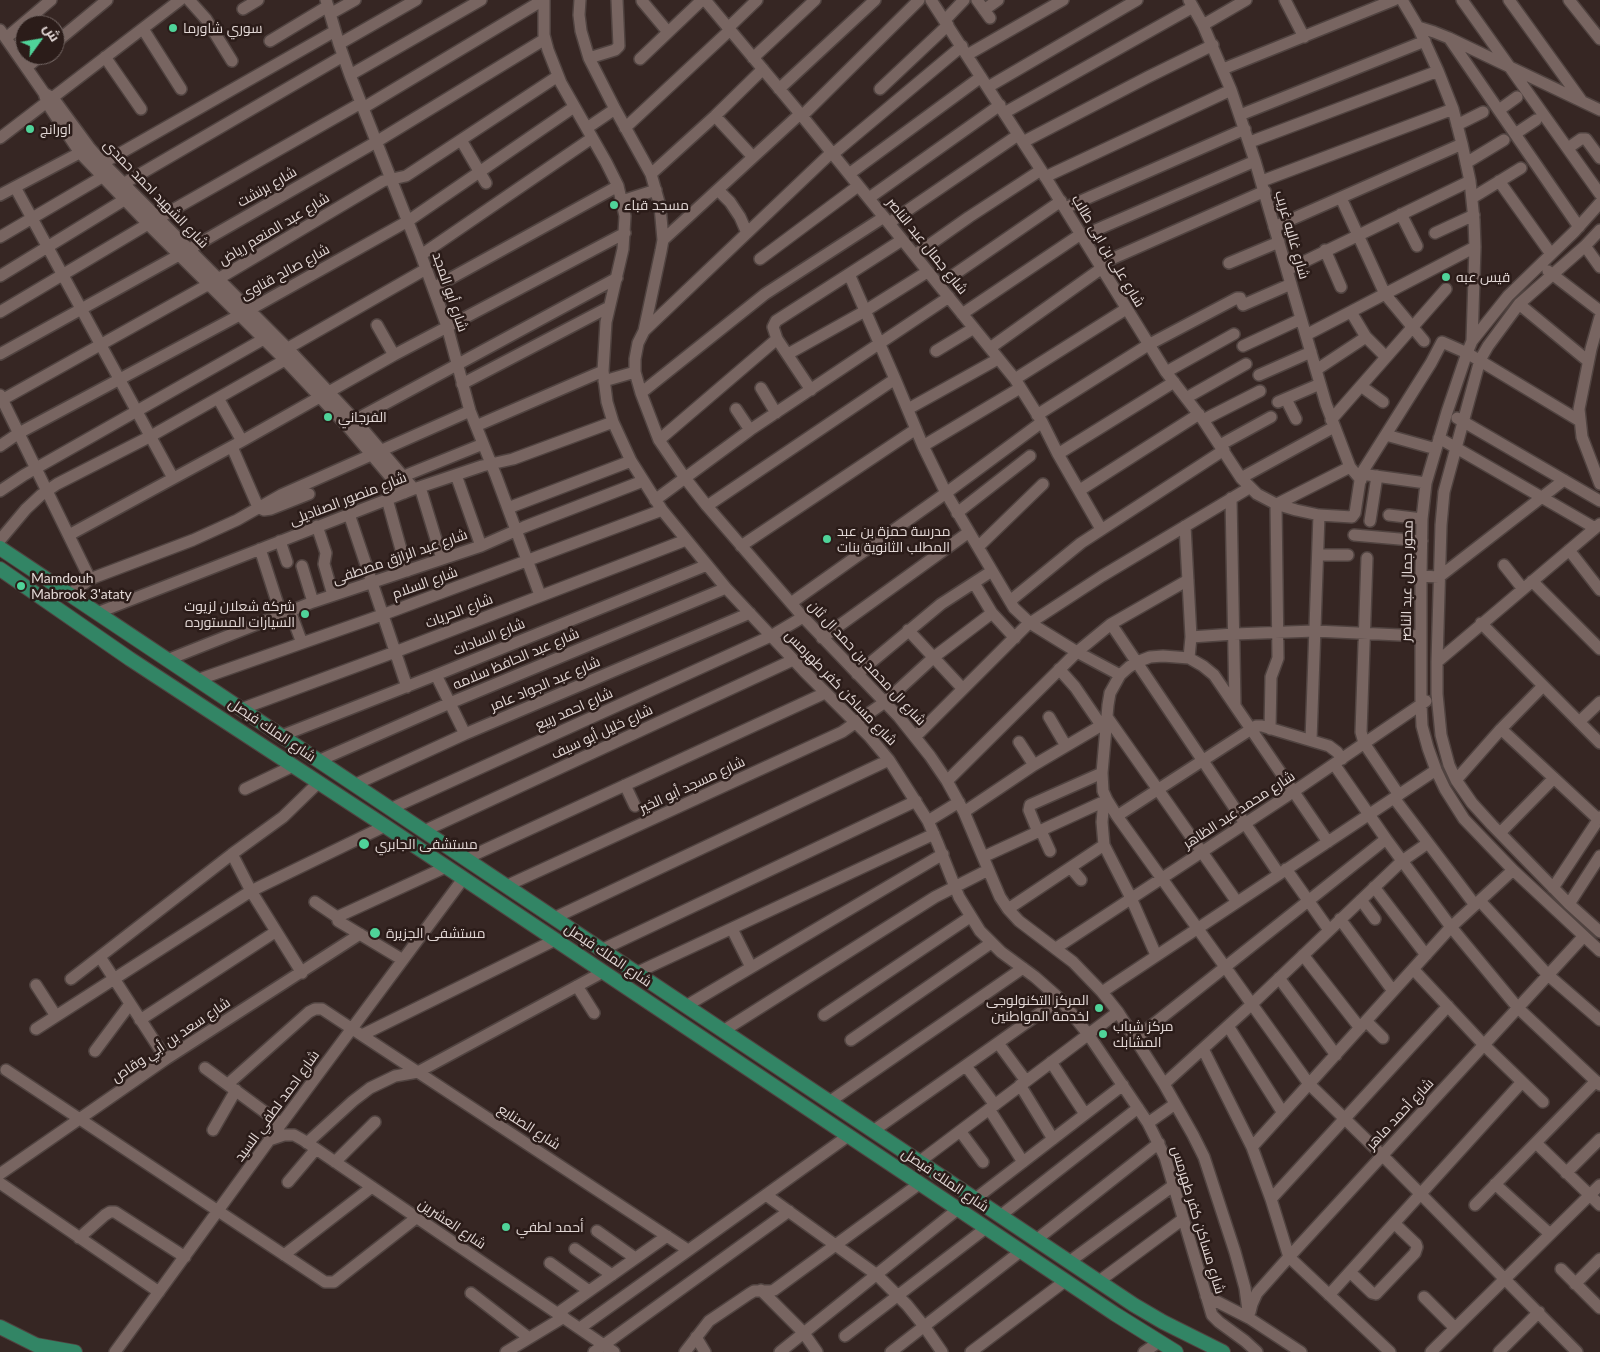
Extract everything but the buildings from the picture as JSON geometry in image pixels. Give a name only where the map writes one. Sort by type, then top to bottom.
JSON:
[{"type":"main road","name":"شارع الملك فيصل","points":[[0,548],[1098,1282],[1163,1322],[1223,1352]]},
{"type":"main road","name":"شارع الملك فيصل","points":[[0,569],[130,659],[385,826],[986,1228],[1176,1352]]},
{"type":"main road","points":[[103,640],[110,640],[115,634],[117,626]]},
{"type":"main road","points":[[130,659],[132,649],[143,643]]},
{"type":"main road","points":[[728,1056],[738,1051],[739,1047],[736,1040]]},
{"type":"main road","points":[[753,1072],[753,1060],[760,1055]]},
{"type":"main road","points":[[0,1327],[43,1348],[75,1352]]},
{"type":"street","points":[[65,35],[107,0]]},
{"type":"street","points":[[0,138],[48,98],[106,57],[180,0]]},
{"type":"street","points":[[189,0],[206,19],[232,61]]},
{"type":"street","points":[[243,9],[258,0]]},
{"type":"street","points":[[270,42],[328,7],[355,0]]},
{"type":"street","points":[[339,44],[416,0]]},
{"type":"street","points":[[350,75],[481,0]]},
{"type":"street","points":[[0,312],[62,274],[362,106],[544,0]]},
{"type":"street","name":"شارع مساكن كفر طهرمس","points":[[544,0],[545,39],[558,76],[618,186],[626,216],[625,233],[604,338],[603,376],[613,422],[631,461],[662,510],[706,565],[793,660],[857,723],[889,760],[928,821],[954,887],[970,917],[991,943],[1060,999],[1088,1034],[1148,1123],[1159,1143],[1174,1184],[1209,1309],[1215,1319],[1257,1352]]},
{"type":"street","name":"شارع ال محمد بن حمد ال ثان","points":[[580,0],[581,32],[590,58],[615,109],[651,174],[661,214],[663,240],[644,331],[638,342],[635,359],[635,372],[641,393],[659,440],[707,506],[822,638],[915,737],[947,781],[961,807],[1000,897],[1008,909],[1019,921],[1073,962],[1102,992],[1136,1038],[1204,1157],[1243,1282],[1249,1318]]},
{"type":"street","points":[[590,58],[615,50],[619,46],[617,0]]},
{"type":"street","points":[[640,59],[703,0]]},
{"type":"street","name":"شارع جمال عبد الناصر","points":[[703,0],[801,115],[990,348],[1039,418],[1101,529]]},
{"type":"street","points":[[625,128],[757,0]]},
{"type":"street","points":[[753,58],[815,0]]},
{"type":"street","points":[[779,89],[875,0]]},
{"type":"street","points":[[663,240],[801,115],[919,0]]},
{"type":"street","name":"شارع على بن ابى طالب","points":[[931,0],[1082,235],[1148,345],[1166,372],[1201,417],[1249,488],[1276,504],[1296,510],[1319,515],[1352,518],[1355,513],[1361,477]]},
{"type":"street","points":[[880,89],[946,22],[964,0]]},
{"type":"street","points":[[977,0],[987,14],[998,0]]},
{"type":"street","points":[[644,331],[832,153],[964,50],[1063,0]]},
{"type":"street","points":[[988,87],[1137,0]]},
{"type":"street","points":[[1203,25],[1246,0]]},
{"type":"street","points":[[1285,0],[1304,37]]},
{"type":"street","points":[[1223,69],[1394,0]]},
{"type":"street","points":[[1402,0],[1418,27],[1438,71],[1457,125],[1470,181],[1476,248],[1472,341]]},
{"type":"street","points":[[1462,0],[1600,194]]},
{"type":"street","points":[[1509,0],[1582,102]]},
{"type":"street","points":[[1569,0],[1600,39]]},
{"type":"street","points":[[3,34],[48,1]]},
{"type":"street","points":[[642,1],[668,32]]},
{"type":"street","points":[[869,198],[1002,109],[1191,3]]},
{"type":"street","name":"شارع غاليه غريب","points":[[1191,3],[1213,45],[1250,142],[1320,384],[1350,467],[1361,477]]},
{"type":"street","name":"شارع أبو المجد","points":[[328,7],[350,75],[447,326],[470,411],[492,464],[540,595]]},
{"type":"street","points":[[1418,27],[1449,38],[1600,110]]},
{"type":"street","points":[[143,29],[181,89]]},
{"type":"street","points":[[103,163],[335,31]]},
{"type":"street","name":"شارع الشهيد احمد حمدى","points":[[3,34],[85,150],[102,178],[124,200],[153,222],[244,313],[289,354],[377,453],[413,489]]},
{"type":"street","points":[[1449,38],[1579,227]]},
{"type":"street","name":"شارع برنشت","points":[[0,354],[184,252],[376,142],[545,39]]},
{"type":"street","points":[[1240,115],[1425,41]]},
{"type":"street","points":[[641,393],[765,294],[886,220],[1021,139],[1213,45]]},
{"type":"street","points":[[123,184],[343,56]]},
{"type":"street","points":[[106,57],[141,109]]},
{"type":"street","points":[[651,174],[715,116],[762,69]]},
{"type":"street","points":[[1250,142],[1438,71]]},
{"type":"street","name":"شارع عبد المنعم رياض","points":[[1,399],[214,282],[383,181],[406,176],[558,76]]},
{"type":"street","points":[[849,174],[981,77]]},
{"type":"street","points":[[915,256],[969,217],[1043,173],[1231,90]]},
{"type":"street","points":[[1499,110],[1517,98]]},
{"type":"street","name":"شارع صالح قناوى","points":[[0,446],[19,433],[244,313],[408,221],[574,107]]},
{"type":"street","points":[[421,255],[590,133],[615,109]]},
{"type":"street","points":[[990,348],[1101,266],[1263,186],[1452,109]]},
{"type":"street","points":[[1457,125],[1483,112]]},
{"type":"street","points":[[715,116],[753,157]]},
{"type":"street","points":[[1515,134],[1536,120]]},
{"type":"street","points":[[939,285],[1063,205],[1245,129]]},
{"type":"street","points":[[1568,148],[1582,139],[1586,139],[1600,158]]},
{"type":"street","points":[[461,140],[486,183]]},
{"type":"street","points":[[1466,163],[1504,140]]},
{"type":"street","points":[[1274,227],[1462,144]]},
{"type":"street","points":[[0,195],[85,150]]},
{"type":"street","name":"شارع الشهيد احمد حمدى","points":[[85,150],[103,163],[123,184],[153,222]]},
{"type":"street","points":[[962,314],[1082,235],[1255,160]]},
{"type":"street","points":[[1472,198],[1521,168]]},
{"type":"street","points":[[0,237],[102,178]]},
{"type":"street","points":[[1287,270],[1470,181]]},
{"type":"street","points":[[1499,181],[1551,254]]},
{"type":"street","points":[[433,288],[618,186]]},
{"type":"street","points":[[760,259],[858,186]]},
{"type":"street","points":[[14,187],[173,478]]},
{"type":"street","points":[[622,201],[656,190]]},
{"type":"street","points":[[718,190],[735,210],[747,233]]},
{"type":"street","points":[[1341,198],[1385,294],[1424,341]]},
{"type":"street","points":[[0,276],[124,200]]},
{"type":"street","name":"محور جمال عبد الناصر","points":[[1600,203],[1579,227],[1508,296],[1472,341],[1467,353],[1437,443],[1426,483],[1422,519],[1420,704],[1422,726],[1436,770],[1445,789],[1464,818],[1513,870],[1600,951]]},
{"type":"street","points":[[1401,214],[1417,246]]},
{"type":"street","points":[[1435,233],[1474,215]]},
{"type":"street","points":[[1598,926],[1569,904],[1553,888],[1472,803],[1456,780],[1449,765],[1441,735],[1437,694],[1437,662],[1441,525],[1444,492],[1480,360],[1519,304],[1585,246],[1600,230]]},
{"type":"street","points":[[69,535],[237,444],[447,326],[625,233]]},
{"type":"street","points":[[811,390],[777,339],[773,327],[776,321],[902,240]]},
{"type":"street","points":[[1229,263],[1279,242]]},
{"type":"street","points":[[1585,246],[1600,267]]},
{"type":"street","points":[[1306,335],[1476,248]]},
{"type":"street","points":[[1325,250],[1341,287]]},
{"type":"street","points":[[1539,265],[1600,311]]},
{"type":"street","points":[[0,540],[26,508],[47,490],[151,436],[218,398],[426,269]]},
{"type":"street","points":[[788,354],[865,311],[927,272]]},
{"type":"street","points":[[849,274],[923,446],[957,513],[1010,601],[1030,623],[1077,652],[1120,675]]},
{"type":"street","points":[[356,420],[616,278]]},
{"type":"street","points":[[791,603],[946,492],[1039,418],[1148,345],[1237,298],[1240,298],[1243,304],[1291,284]]},
{"type":"street","points":[[1241,478],[1333,423],[1361,386],[1446,289]]},
{"type":"street","points":[[655,500],[750,430],[949,297]]},
{"type":"street","points":[[1519,304],[1588,361]]},
{"type":"street","points":[[462,384],[609,307]]},
{"type":"street","points":[[923,446],[1126,309]]},
{"type":"street","points":[[1351,312],[1366,337],[1386,357]]},
{"type":"street","points":[[1600,317],[1588,361],[1580,409],[1582,437],[1600,484]]},
{"type":"street","points":[[1242,346],[1301,319]]},
{"type":"street","points":[[377,325],[394,355]]},
{"type":"street","points":[[936,351],[974,328]]},
{"type":"street","points":[[1166,372],[1234,334]]},
{"type":"street","points":[[0,491],[15,480],[138,412],[269,336]]},
{"type":"street","points":[[1316,370],[1366,337]]},
{"type":"street","points":[[659,440],[777,339]]},
{"type":"street","points":[[1361,477],[1442,342],[1480,360],[1580,421]]},
{"type":"street","points":[[1259,375],[1310,352]]},
{"type":"street","points":[[908,410],[998,359]]},
{"type":"street","points":[[1186,398],[1246,364]]},
{"type":"street","points":[[476,426],[603,376],[635,372]]},
{"type":"street","points":[[707,506],[895,379]]},
{"type":"street","points":[[1058,454],[1174,382]]},
{"type":"street","points":[[1296,419],[1282,401],[1320,384]]},
{"type":"street","points":[[1361,386],[1383,402]]},
{"type":"street","points":[[761,388],[776,413]]},
{"type":"street","points":[[1080,490],[1201,417],[1260,391]]},
{"type":"street","name":"شارع الشهيد احمد حمدى","points":[[325,395],[356,420],[377,453],[404,476],[413,489]]},
{"type":"street","points":[[218,398],[237,444],[258,507],[264,510],[271,509],[309,494]]},
{"type":"street","points":[[1,399],[37,468],[90,579]]},
{"type":"street","points":[[736,409],[750,430]]},
{"type":"street","points":[[70,594],[90,579],[192,540],[237,520],[258,507],[470,411]]},
{"type":"street","points":[[1447,412],[1600,501]]},
{"type":"street","points":[[1010,601],[1062,557],[1101,529],[1271,417]]},
{"type":"street","name":"شارع منصور الصناديلى","points":[[97,612],[413,489],[513,458],[613,422]]},
{"type":"street","points":[[742,546],[916,429]]},
{"type":"street","points":[[1386,435],[1455,447],[1542,497],[1598,526],[1437,662]]},
{"type":"street","points":[[404,476],[483,444]]},
{"type":"street","points":[[957,513],[1030,456]]},
{"type":"street","points":[[508,508],[631,461]]},
{"type":"street","points":[[1270,728],[1271,677],[1278,658],[1276,504],[1350,467]]},
{"type":"street","points":[[456,475],[481,546]]},
{"type":"street","points":[[1361,477],[1377,476],[1426,483]]},
{"type":"street","points":[[1370,521],[1377,476]]},
{"type":"street","points":[[1421,576],[1439,577],[1564,480]]},
{"type":"street","name":"شارع عبد الرازق مصطفى","points":[[167,660],[313,602],[481,546],[516,530],[643,481]]},
{"type":"street","points":[[978,547],[1043,484]]},
{"type":"street","points":[[915,737],[1030,623],[1102,576],[1249,488]]},
{"type":"street","points":[[413,489],[442,559]]},
{"type":"street","points":[[1231,498],[1235,705]]},
{"type":"street","points":[[387,499],[408,570]]},
{"type":"street","name":"شارع السلام","points":[[197,680],[382,615],[662,510]]},
{"type":"street","points":[[349,514],[407,687]]},
{"type":"street","points":[[1311,740],[1319,515]]},
{"type":"street","points":[[1390,515],[1422,519]]},
{"type":"street","points":[[317,526],[326,553],[324,564],[333,596]]},
{"type":"street","points":[[1185,526],[1191,637],[1188,658]]},
{"type":"street","points":[[822,638],[969,532]]},
{"type":"street","points":[[1354,535],[1422,541]]},
{"type":"street","name":"شارع الحريات","points":[[241,709],[686,540]]},
{"type":"street","points":[[280,541],[288,562]]},
{"type":"street","points":[[260,549],[286,612],[302,643]]},
{"type":"street","points":[[1569,550],[1600,590]]},
{"type":"street","points":[[1318,555],[1348,555]]},
{"type":"street","points":[[1366,558],[1361,732],[1364,743],[1396,796],[1428,843],[1478,903],[1548,975],[1600,1020]]},
{"type":"street","points":[[1504,564],[1523,589]]},
{"type":"street","name":"شارع السادات","points":[[281,736],[407,687],[706,565]]},
{"type":"street","points":[[302,566],[313,602]]},
{"type":"street","points":[[857,674],[941,604],[992,571]]},
{"type":"street","points":[[947,781],[1077,652],[1111,624],[1188,580]]},
{"type":"street","points":[[1532,581],[1597,641]]},
{"type":"street","points":[[974,583],[992,613],[1015,638]]},
{"type":"street","name":"شارع عبد الحافظ سلامه","points":[[318,761],[450,703],[726,588]]},
{"type":"street","name":"شارع عبد الجواد عامر","points":[[354,785],[465,734],[750,613]]},
{"type":"street","name":"شارع مسجد أبو الخير","points":[[506,886],[826,740],[857,723],[884,702],[934,657],[992,613]]},
{"type":"street","name":"شارع احمد ربيع","points":[[390,809],[771,636],[803,616]]},
{"type":"street","points":[[1481,623],[1600,743]]},
{"type":"street","points":[[1111,624],[1245,824],[1308,901],[1329,930]]},
{"type":"street","points":[[908,630],[963,689]]},
{"type":"street","points":[[1191,637],[1315,631],[1421,636]]},
{"type":"street","points":[[1328,842],[1214,675],[1188,658],[1163,656],[1150,657],[1137,662],[1129,666],[1120,675],[1110,694],[1105,721],[1102,773],[1103,791],[1116,816],[1309,1084],[1539,1312],[1572,1350]]},
{"type":"street","name":"شارع خليل أبو سيف","points":[[424,831],[793,660]]},
{"type":"street","points":[[1059,669],[1105,721],[1157,789],[1237,902]]},
{"type":"street","points":[[436,675],[465,734]]},
{"type":"street","points":[[1456,780],[1501,729],[1543,686]]},
{"type":"street","points":[[465,859],[825,693]]},
{"type":"street","name":"شارع محمد عبد الظاهر","points":[[1056,948],[1293,792],[1437,694]]},
{"type":"street","points":[[1579,722],[1600,702]]},
{"type":"street","points":[[1048,718],[1066,746]]},
{"type":"street","points":[[928,821],[961,807],[1105,721]]},
{"type":"street","points":[[1116,816],[1250,729],[1259,726],[1311,740],[1329,746],[1337,752],[1338,761],[1369,814],[1451,927],[1518,1008],[1598,1083],[1475,1205]]},
{"type":"street","points":[[1501,729],[1599,818],[1553,888]]},
{"type":"street","points":[[1019,742],[1034,765]]},
{"type":"street","points":[[554,918],[889,760]]},
{"type":"street","points":[[245,789],[293,766]]},
{"type":"street","points":[[1102,992],[1436,770]]},
{"type":"street","points":[[1050,851],[1029,810],[1030,805],[1102,773]]},
{"type":"street","points":[[1500,833],[1554,778]]},
{"type":"street","points":[[72,979],[232,854],[283,817],[318,783]]},
{"type":"street","points":[[625,785],[635,806]]},
{"type":"street","points":[[983,858],[1107,800]]},
{"type":"street","points":[[1107,800],[1102,822],[1104,845],[1131,898],[1156,955]]},
{"type":"street","points":[[601,950],[916,801]]},
{"type":"street","points":[[36,1029],[251,891],[385,826]]},
{"type":"street","points":[[636,973],[934,834]]},
{"type":"street","points":[[1136,1038],[1386,839]]},
{"type":"street","points":[[1164,1084],[1251,1005],[1402,860],[1428,843]]},
{"type":"street","points":[[1008,909],[1104,845]]},
{"type":"street","points":[[232,854],[275,932],[302,973]]},
{"type":"street","points":[[686,1006],[942,854]]},
{"type":"street","points":[[1569,904],[1600,856]]},
{"type":"street","points":[[337,917],[446,867]]},
{"type":"street","points":[[1071,868],[1081,880]]},
{"type":"street","points":[[723,1031],[927,902],[988,870]]},
{"type":"street","points":[[1252,1147],[1451,927],[1513,870]]},
{"type":"street","name":"شارع احمد لطفي السيد","points":[[115,1352],[281,1124],[358,1032],[403,960],[463,879]]},
{"type":"street","points":[[1374,887],[1426,955]]},
{"type":"street","points":[[1361,900],[1375,919]]},
{"type":"street","points":[[316,902],[337,917],[338,920],[403,960]]},
{"type":"street","points":[[824,1014],[970,917]]},
{"type":"street","points":[[1340,919],[1393,991]]},
{"type":"street","points":[[732,928],[751,967]]},
{"type":"street","points":[[140,1020],[275,932]]},
{"type":"street","name":"شارع سعد بن أبي وقاص","points":[[0,1174],[166,1059],[360,934]]},
{"type":"street","name":"شارع أحمد ماهر","points":[[1249,1318],[1256,1293],[1583,937]]},
{"type":"street","points":[[358,1032],[555,940]]},
{"type":"street","points":[[851,1040],[991,943]]},
{"type":"street","points":[[1303,955],[1363,1025],[1383,1038]]},
{"type":"street","points":[[100,957],[166,1059]]},
{"type":"street","points":[[830,1102],[1023,968]]},
{"type":"street","points":[[1413,969],[1484,1045],[1543,1102]]},
{"type":"street","points":[[288,1182],[311,1146],[353,1101],[370,1088],[394,1076],[418,1072],[603,972]]},
{"type":"street","points":[[1278,978],[1336,1055]]},
{"type":"street","points":[[36,985],[56,1016]]},
{"type":"street","points":[[577,986],[594,1013]]},
{"type":"street","points":[[873,1132],[1060,999]]},
{"type":"street","points":[[95,1051],[130,1004]]},
{"type":"street","points":[[1271,1199],[1448,1006]]},
{"type":"street","name":"شارع الصنايع","points":[[232,1087],[309,1012],[314,1009],[322,1009],[688,1250]]},
{"type":"street","points":[[919,1162],[1118,1012]]},
{"type":"street","points":[[1228,1026],[1283,1114]]},
{"type":"street","points":[[998,1043],[1023,1083],[1053,1139]]},
{"type":"street","points":[[1203,1049],[1252,1147],[1289,1257],[1390,1352]]},
{"type":"street","points":[[1051,1062],[1085,1114]]},
{"type":"street","points":[[966,1066],[1023,1162]]},
{"type":"street","points":[[205,1068],[281,1124]]},
{"type":"street","points":[[6,1070],[326,1282],[334,1282],[416,1218]]},
{"type":"street","points":[[1329,1295],[1522,1082]]},
{"type":"street","points":[[975,1199],[1123,1085]]},
{"type":"street","points":[[213,1130],[232,1087]]},
{"type":"street","points":[[1148,1123],[1175,1104]]},
{"type":"street","points":[[1000,1216],[1138,1108]]},
{"type":"street","points":[[335,1162],[375,1122]]},
{"type":"street","points":[[960,1131],[983,1162]]},
{"type":"street","name":"شارع العشرين","points":[[269,1140],[279,1136],[289,1135],[298,1137],[580,1328],[598,1348],[614,1352]]},
{"type":"street","points":[[580,1328],[848,1136]]},
{"type":"street","points":[[1566,1172],[1600,1139]]},
{"type":"street","points":[[1036,1240],[1159,1143]]},
{"type":"street","points":[[1536,1143],[1600,1205]]},
{"type":"street","points":[[0,1183],[159,1292]]},
{"type":"street","points":[[685,1352],[709,1321],[749,1294],[761,1290],[765,1292],[774,1290],[920,1184]]},
{"type":"street","points":[[1069,1262],[1174,1184]]},
{"type":"street","points":[[1495,1184],[1550,1234]]},
{"type":"street","points":[[1431,1352],[1600,1184]]},
{"type":"street","points":[[284,1255],[372,1187]]},
{"type":"street","points":[[766,1195],[878,1275],[924,1326],[942,1352]]},
{"type":"street","points":[[780,1352],[958,1209]]},
{"type":"street","points":[[598,1348],[789,1211]]},
{"type":"street","points":[[79,1238],[105,1215],[115,1212],[185,1257]]},
{"type":"street","points":[[1098,1282],[1184,1218]]},
{"type":"street","points":[[1350,1272],[1372,1293],[1376,1294],[1415,1253],[1416,1244],[1394,1223]]},
{"type":"street","points":[[844,1336],[986,1228]]},
{"type":"street","points":[[597,1231],[635,1258]]},
{"type":"street","points":[[506,1352],[561,1315],[589,1291],[667,1236]]},
{"type":"street","points":[[575,1249],[612,1275]]},
{"type":"street","points":[[891,1352],[1021,1251]]},
{"type":"street","points":[[1575,1284],[1600,1259]]},
{"type":"street","points":[[550,1264],[589,1291]]},
{"type":"street","points":[[1561,1269],[1600,1308]]},
{"type":"street","points":[[971,1352],[1066,1281]]},
{"type":"street","points":[[761,1290],[803,1332],[817,1352]]},
{"type":"street","points":[[471,1293],[529,1338]]},
{"type":"street","points":[[1206,1296],[1249,1318],[1301,1352]]},
{"type":"street","points":[[1424,1297],[1455,1328]]},
{"type":"street","points":[[1499,1352],[1539,1312]]},
{"type":"street","points":[[696,1337],[705,1352]]},
{"type":"street","points":[[1144,1352],[1159,1342]]},
{"type":"place","name":"سوري شاورما","points":[[173,28]]},
{"type":"place","name":"اورانج","points":[[30,129]]},
{"type":"place","name":"مسجد قباء","points":[[614,205]]},
{"type":"place","name":"قيس عبه","points":[[1446,277]]},
{"type":"place","name":"الفرجاني","points":[[328,417]]},
{"type":"place","name":"مدرسة حمزة بن عبد المطلب الثانوية بنات","points":[[827,539]]},
{"type":"place","name":"Mamdouh Mabrook 3'ataty","points":[[21,586]]},
{"type":"place","name":"شركة شعلان لزيوت السيارات المستورده","points":[[305,614]]},
{"type":"place","name":"مستشفى الجابري","points":[[364,844]]},
{"type":"place","name":"مستشفى الجزيرة","points":[[375,933]]},
{"type":"place","name":"المركز التكنولوجى لخدمة المواطنين","points":[[1099,1008]]},
{"type":"place","name":"مركز شباب المشابك","points":[[1103,1034]]},
{"type":"place","name":"أحمد لطفي","points":[[506,1227]]}]
